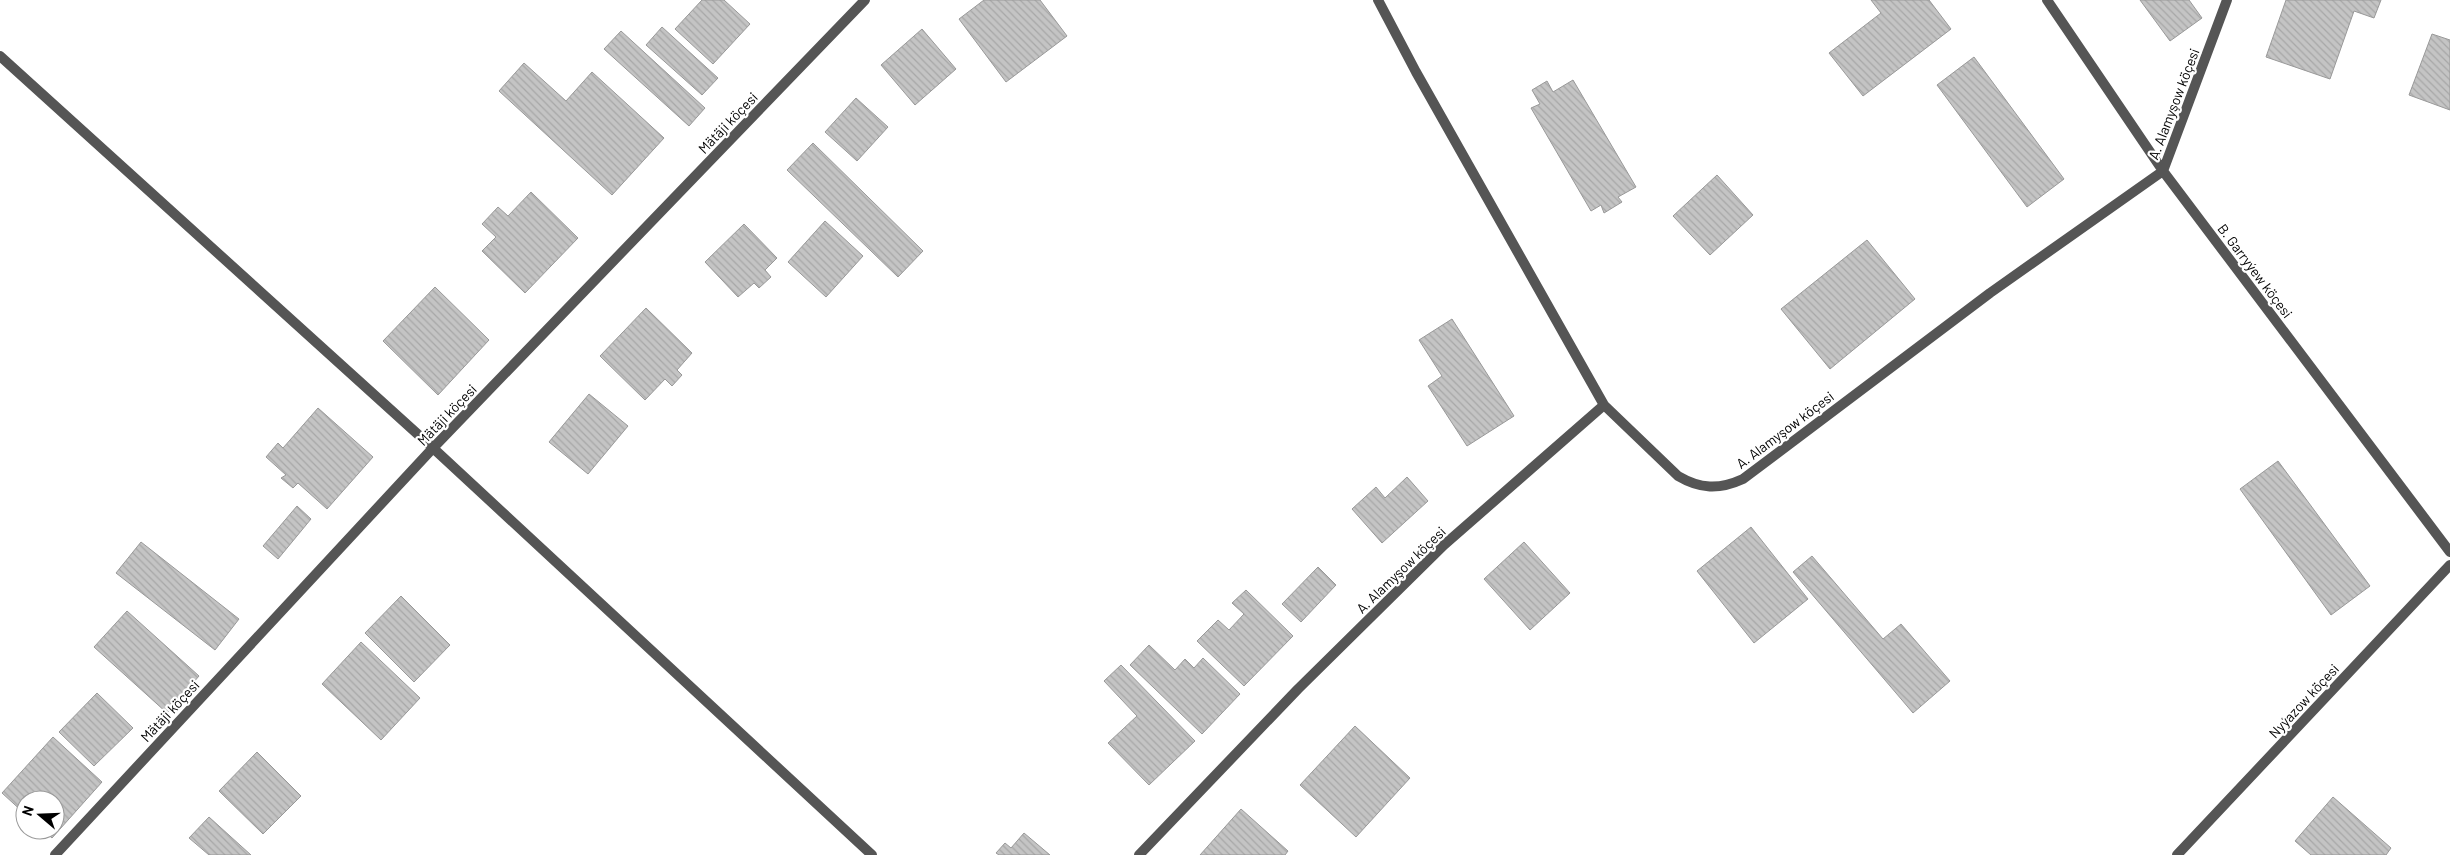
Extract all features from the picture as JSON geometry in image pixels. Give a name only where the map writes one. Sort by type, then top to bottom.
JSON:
[{"type":"street","name":"Mätäji köçesi","points":[[55,855],[433,448],[865,0]]},
{"type":"street","points":[[1378,0],[1416,72],[1604,405]]},
{"type":"street","name":"B. Garryýew köçesi","points":[[2047,0],[2163,171],[2450,552]]},
{"type":"street","name":"A. Alamyşow köçesi","points":[[1139,855],[1298,690],[1444,545],[1604,405],[1678,476],[1692,484],[1707,488],[1729,485],[1742,479],[1990,293],[2163,171],[2228,0]]},
{"type":"street","points":[[0,56],[433,448],[872,855]]},
{"type":"street","name":"Nyýazow köçesi","points":[[2177,855],[2450,565]]},
{"type":"building","points":[[702,0],[724,0],[750,24],[713,64],[675,29]]},
{"type":"building","points":[[984,0],[1040,0],[1067,36],[1006,82],[959,19]]},
{"type":"building","points":[[1871,0],[1929,0],[1951,29],[1863,96],[1829,53],[1881,13]]},
{"type":"building","points":[[2140,0],[2189,0],[2202,18],[2170,41]]},
{"type":"building","points":[[2286,0],[2381,0],[2374,18],[2354,11],[2330,79],[2266,57]]},
{"type":"building","points":[[662,27],[718,78],[702,95],[646,45]]},
{"type":"building","points":[[922,29],[956,69],[915,105],[881,65]]},
{"type":"building","points":[[621,31],[705,108],[689,126],[604,49]]},
{"type":"building","points":[[2432,34],[2450,40],[2450,110],[2409,95]]},
{"type":"building","points":[[1974,57],[2064,179],[2027,207],[1937,85]]},
{"type":"building","points":[[524,63],[566,101],[592,72],[664,138],[612,195],[499,91]]},
{"type":"building","points":[[1573,80],[1636,187],[1618,197],[1622,202],[1604,213],[1601,205],[1591,211],[1531,108],[1540,104],[1532,90],[1547,81],[1553,92]]},
{"type":"building","points":[[856,98],[888,127],[857,161],[825,132]]},
{"type":"building","points":[[813,143],[923,251],[898,277],[787,170]]},
{"type":"building","points":[[1717,175],[1753,215],[1710,255],[1673,216]]},
{"type":"building","points":[[531,192],[578,238],[525,293],[482,251],[496,237],[482,224],[498,207],[508,216]]},
{"type":"building","points":[[825,221],[863,256],[826,297],[788,262]]},
{"type":"building","points":[[744,224],[777,258],[765,270],[771,277],[759,288],[754,283],[738,297],[705,262]]},
{"type":"building","points":[[1867,240],[1915,299],[1830,369],[1781,309]]},
{"type":"building","points":[[435,287],[489,340],[438,395],[383,341]]},
{"type":"building","points":[[646,308],[692,353],[677,370],[682,375],[672,386],[665,379],[645,400],[600,356]]},
{"type":"building","points":[[1452,319],[1514,416],[1467,446],[1428,386],[1442,376],[1419,340]]},
{"type":"building","points":[[589,394],[628,426],[588,474],[549,442]]},
{"type":"building","points":[[318,408],[373,457],[327,509],[298,483],[293,488],[281,478],[286,475],[266,457],[278,443],[283,448]]},
{"type":"building","points":[[2278,461],[2370,586],[2331,615],[2240,489]]},
{"type":"building","points":[[1407,477],[1428,501],[1382,543],[1352,509],[1376,487],[1385,498]]},
{"type":"building","points":[[297,506],[311,519],[278,559],[263,546]]},
{"type":"building","points":[[1751,527],[1808,599],[1754,643],[1697,571]]},
{"type":"building","points":[[141,542],[239,619],[215,650],[116,573]]},
{"type":"building","points":[[1524,542],[1570,593],[1530,630],[1484,579]]},
{"type":"building","points":[[1812,556],[1883,639],[1901,624],[1950,681],[1913,713],[1793,572]]},
{"type":"building","points":[[1318,567],[1336,585],[1301,622],[1282,604]]},
{"type":"building","points":[[1246,590],[1293,636],[1244,686],[1197,641],[1218,620],[1229,630],[1244,614],[1232,603]]},
{"type":"building","points":[[401,596],[450,645],[414,682],[365,633]]},
{"type":"building","points":[[127,611],[199,676],[167,713],[94,647]]},
{"type":"building","points":[[361,642],[420,698],[381,740],[322,684]]},
{"type":"building","points":[[1149,645],[1175,670],[1185,659],[1194,668],[1203,658],[1240,694],[1202,734],[1130,665]]},
{"type":"building","points":[[1121,665],[1195,741],[1149,785],[1108,743],[1137,716],[1104,681]]},
{"type":"building","points":[[97,693],[133,728],[94,766],[59,732]]},
{"type":"building","points":[[1355,726],[1410,778],[1356,837],[1300,785]]},
{"type":"building","points":[[53,737],[102,782],[65,823],[65,790],[15,790],[15,805],[2,793]]},
{"type":"building","points":[[257,752],[301,796],[263,834],[219,791]]},
{"type":"building","points":[[2333,797],[2391,848],[2386,855],[2311,855],[2295,841]]},
{"type":"building","points":[[1241,809],[1288,851],[1285,855],[1200,855]]},
{"type":"building","points":[[209,817],[251,855],[209,855],[189,838]]},
{"type":"building","points":[[1024,833],[1050,855],[999,855],[996,853],[1005,843],[1011,848]]}]
